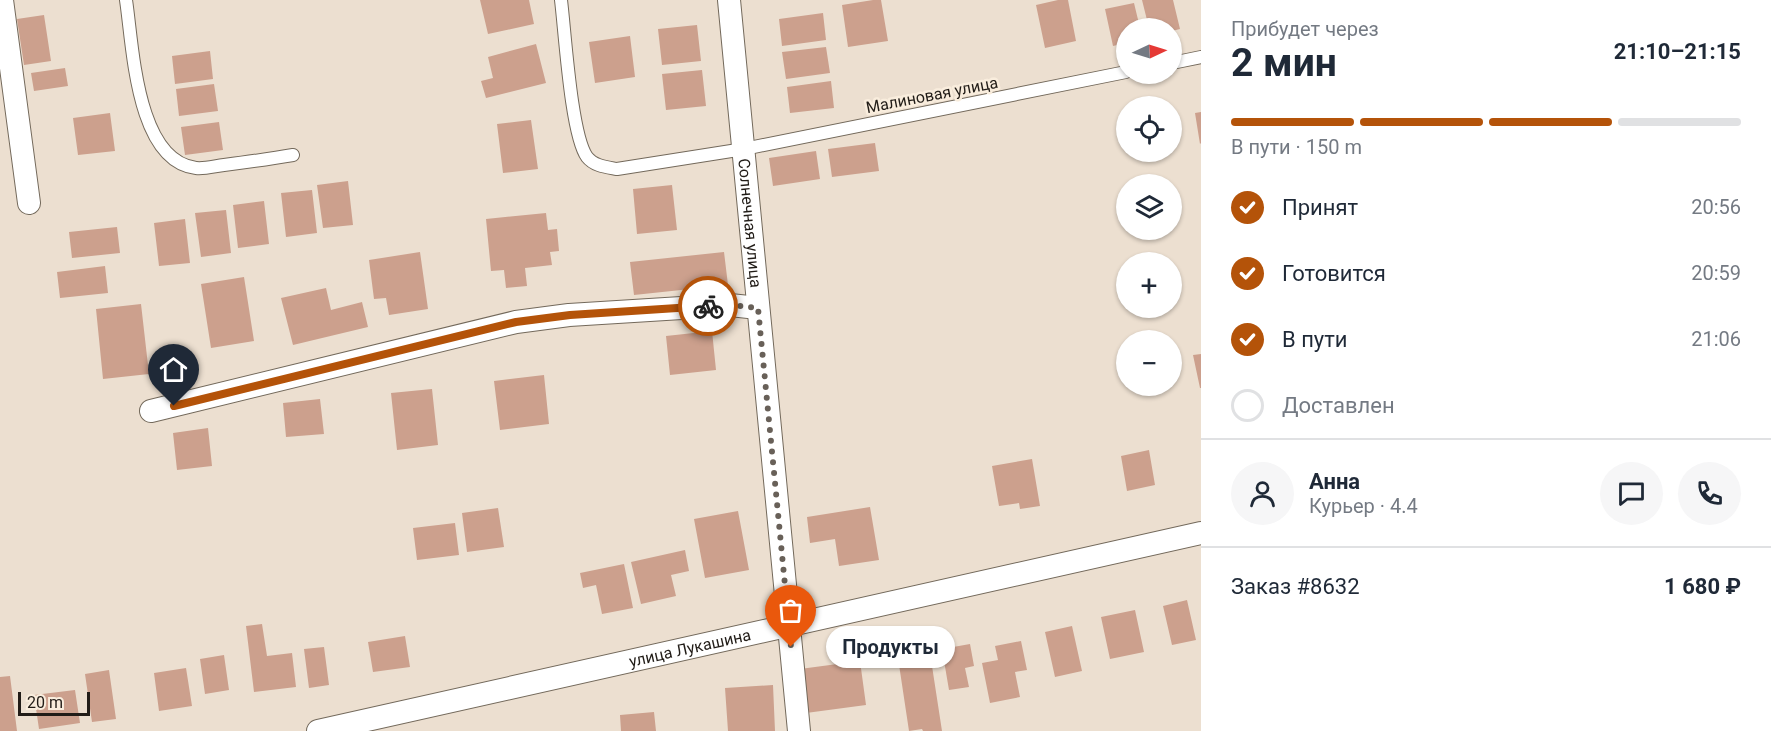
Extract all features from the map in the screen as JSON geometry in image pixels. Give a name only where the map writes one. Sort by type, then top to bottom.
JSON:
[{"type":"street","points":[[2,0],[29,203]]},
{"type":"street","name":"Солнечная улица","points":[[729,0],[799,731]]},
{"type":"street","points":[[151,411],[516,322],[570,315],[730,305],[758,308]]},
{"type":"street","name":"улица Лукашина","points":[[318,731],[1201,533]]},
{"type":"lane","points":[[126,0],[140,94],[147,121],[155,139],[166,152],[181,164],[197,169],[292,155]]},
{"type":"lane","name":"Малиновая улица","points":[[561,0],[576,123],[581,144],[588,159],[600,166],[617,169],[744,149],[1116,74]]},
{"type":"lane","points":[[1182,61],[1201,57]]},
{"type":"building","points":[[480,0],[529,0],[534,24],[488,34]]},
{"type":"building","points":[[881,0],[888,41],[848,47],[842,5]]},
{"type":"building","points":[[1068,0],[1076,41],[1045,48],[1036,5]]},
{"type":"building","points":[[1142,0],[1173,0],[1177,18],[1146,18]]},
{"type":"building","points":[[1134,3],[1138,18],[1116,18],[1116,45],[1113,46],[1105,9]]},
{"type":"building","points":[[823,13],[826,40],[782,46],[779,19]]},
{"type":"building","points":[[44,15],[51,61],[24,65],[17,19]]},
{"type":"building","points":[[697,25],[701,61],[662,65],[658,29]]},
{"type":"building","points":[[630,36],[635,77],[595,83],[589,42]]},
{"type":"building","points":[[536,44],[546,83],[486,98],[481,81],[493,78],[488,57]]},
{"type":"building","points":[[826,47],[830,73],[786,79],[782,52]]},
{"type":"building","points":[[210,51],[213,79],[175,84],[172,56]]},
{"type":"building","points":[[65,68],[68,86],[34,91],[31,73]]},
{"type":"building","points":[[702,70],[706,106],[666,110],[662,74]]},
{"type":"building","points":[[831,81],[834,108],[790,113],[787,87]]},
{"type":"building","points":[[214,84],[218,111],[179,116],[176,89]]},
{"type":"building","points":[[1201,112],[1201,143],[1200,144],[1195,113]]},
{"type":"building","points":[[110,113],[115,151],[78,155],[73,118]]},
{"type":"building","points":[[531,120],[538,169],[503,173],[497,124]]},
{"type":"building","points":[[219,122],[223,150],[185,155],[181,127]]},
{"type":"building","points":[[875,143],[879,171],[832,177],[828,149]]},
{"type":"building","points":[[816,151],[820,179],[773,186],[769,158]]},
{"type":"building","points":[[348,181],[353,225],[323,228],[317,185]]},
{"type":"building","points":[[672,185],[677,230],[637,234],[633,189]]},
{"type":"building","points":[[312,190],[317,233],[286,237],[281,193]]},
{"type":"building","points":[[264,201],[269,244],[238,248],[233,205]]},
{"type":"building","points":[[226,210],[231,253],[201,257],[195,213]]},
{"type":"building","points":[[546,213],[548,230],[557,229],[559,251],[550,252],[552,265],[525,268],[527,286],[506,288],[504,270],[491,271],[486,219]]},
{"type":"building","points":[[185,219],[190,263],[159,266],[154,223]]},
{"type":"building","points":[[117,227],[120,253],[72,258],[69,232]]},
{"type":"building","points":[[420,252],[428,309],[389,315],[386,298],[374,299],[369,260]]},
{"type":"building","points":[[724,252],[728,285],[634,295],[630,262]]},
{"type":"building","points":[[105,266],[108,293],[60,298],[57,272]]},
{"type":"building","points":[[244,277],[254,341],[211,348],[201,284]]},
{"type":"building","points":[[326,288],[331,310],[362,302],[368,327],[293,345],[281,298]]},
{"type":"building","points":[[141,304],[149,374],[103,379],[96,309]]},
{"type":"building","points":[[712,331],[716,370],[670,375],[666,336]]},
{"type":"building","points":[[1201,354],[1201,388],[1200,388],[1193,355]]},
{"type":"building","points":[[544,375],[549,424],[500,430],[494,381]]},
{"type":"building","points":[[432,389],[438,445],[397,450],[391,393]]},
{"type":"building","points":[[320,399],[324,434],[286,437],[283,403]]},
{"type":"building","points":[[208,428],[212,466],[177,470],[173,433]]},
{"type":"building","points":[[1149,450],[1155,485],[1127,491],[1121,456]]},
{"type":"building","points":[[1032,459],[1040,506],[1020,509],[1019,503],[999,506],[992,466]]},
{"type":"building","points":[[870,507],[879,560],[839,566],[835,539],[810,543],[807,517]]},
{"type":"building","points":[[498,508],[504,547],[467,552],[462,513]]},
{"type":"building","points":[[738,511],[749,570],[705,578],[694,519]]},
{"type":"building","points":[[455,523],[459,555],[417,560],[413,528]]},
{"type":"building","points":[[685,550],[689,571],[671,575],[676,596],[641,604],[631,562]]},
{"type":"building","points":[[624,564],[633,608],[602,614],[596,585],[583,588],[580,573]]},
{"type":"building","points":[[1187,600],[1196,640],[1172,645],[1163,606]]},
{"type":"building","points":[[1135,610],[1144,652],[1110,659],[1101,617]]},
{"type":"building","points":[[262,624],[267,656],[292,653],[296,687],[254,692],[246,626]]},
{"type":"building","points":[[1072,626],[1082,671],[1055,677],[1045,632]]},
{"type":"building","points":[[405,636],[410,667],[373,672],[368,642]]},
{"type":"building","points":[[1021,641],[1027,670],[1015,672],[1020,697],[990,703],[982,663],[998,660],[995,646]]},
{"type":"building","points":[[970,644],[974,666],[965,668],[969,687],[949,690],[942,649]]},
{"type":"building","points":[[324,647],[329,685],[309,688],[304,649]]},
{"type":"building","points":[[930,653],[942,731],[923,731],[922,729],[909,731],[898,658]]},
{"type":"building","points":[[224,655],[229,690],[205,694],[200,659]]},
{"type":"building","points":[[860,661],[866,705],[806,713],[800,669]]},
{"type":"building","points":[[186,668],[192,706],[159,711],[154,673]]},
{"type":"building","points":[[109,670],[116,719],[92,722],[85,674]]},
{"type":"building","points":[[10,676],[17,731],[0,731],[0,677]]},
{"type":"building","points":[[773,685],[775,731],[728,731],[725,688]]},
{"type":"building","points":[[75,690],[80,723],[39,729],[34,695]]},
{"type":"building","points":[[654,712],[656,731],[621,731],[620,715]]},
{"type":"way so far","points":[[708,306],[730,305],[758,308],[791,647]]},
{"type":"place","name":"Продукты","points":[[791,647]]},
{"type":"route","points":[[174,406],[516,322],[570,315],[708,306]]}]
